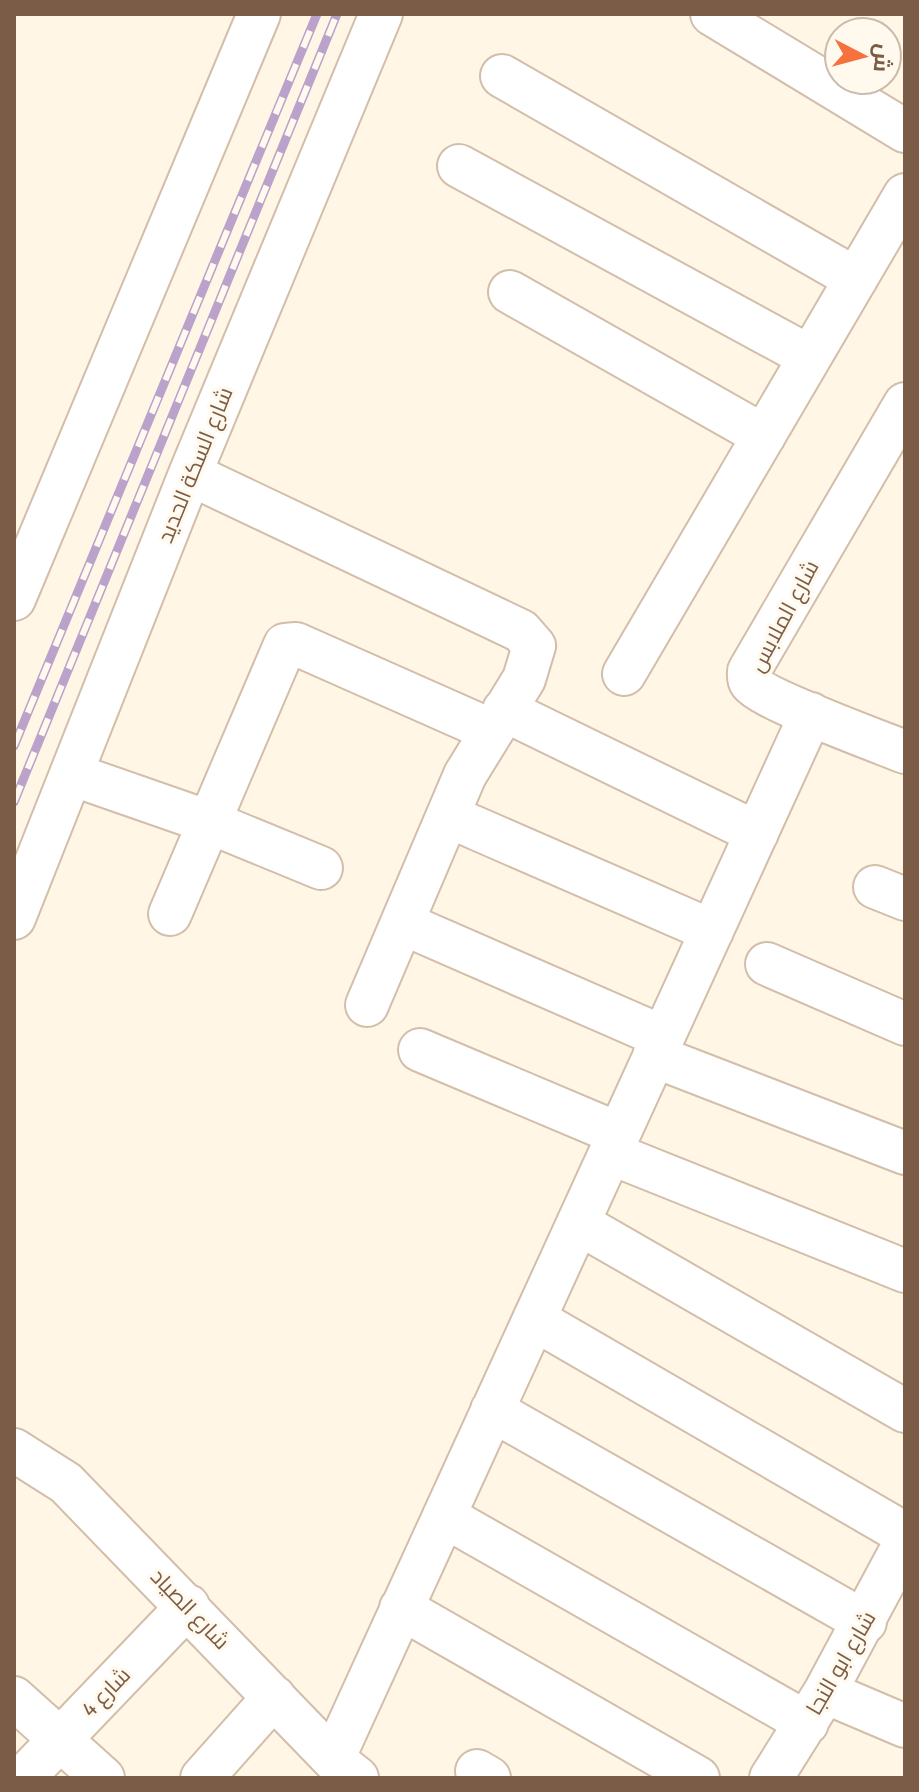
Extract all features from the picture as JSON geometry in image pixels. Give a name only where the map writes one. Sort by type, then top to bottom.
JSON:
[{"type":"street","points":[[14,599],[259,14]]},
{"type":"street","name":"شارع السكة الحديد","points":[[14,918],[190,474],[381,14]]},
{"type":"street","points":[[721,17],[905,131]]},
{"type":"street","points":[[502,76],[856,279]]},
{"type":"street","points":[[459,166],[810,357]]},
{"type":"street","points":[[624,674],[905,195]]},
{"type":"street","points":[[510,292],[764,436]]},
{"type":"street","name":"شارع الملابس","points":[[905,404],[749,671],[756,687],[811,714],[905,752]]},
{"type":"street","points":[[190,474],[311,528],[527,635],[534,646],[524,679],[497,720],[448,816],[367,1005]]},
{"type":"street","points":[[170,914],[285,645],[296,644],[497,720],[757,833]]},
{"type":"street","points":[[345,1768],[401,1608],[811,714]]},
{"type":"street","points":[[71,774],[209,822],[321,868]]},
{"type":"street","points":[[448,816],[712,931]]},
{"type":"street","points":[[402,923],[659,1046],[905,1153]]},
{"type":"street","points":[[767,964],[905,1024]]},
{"type":"street","points":[[420,1050],[614,1144],[905,1271]]},
{"type":"street","points":[[578,1223],[905,1411]]},
{"type":"street","points":[[534,1319],[905,1534]]},
{"type":"street","points":[[492,1410],[883,1608]]},
{"type":"street","name":"شارع الصياد","points":[[14,1450],[66,1483],[345,1768]]},
{"type":"street","points":[[444,1516],[816,1708],[905,1726]]},
{"type":"street","name":"شارع ابو النجا","points":[[771,1778],[883,1608],[905,1543]]},
{"type":"street","name":"شارع 4","points":[[23,1778],[188,1606]]},
{"type":"street","points":[[401,1608],[698,1778]]},
{"type":"street","points":[[202,1778],[274,1697]]},
{"type":"street","points":[[14,1698],[103,1778]]},
{"type":"railway","points":[[14,746],[317,14]]},
{"type":"railway","points":[[14,802],[337,14]]}]
